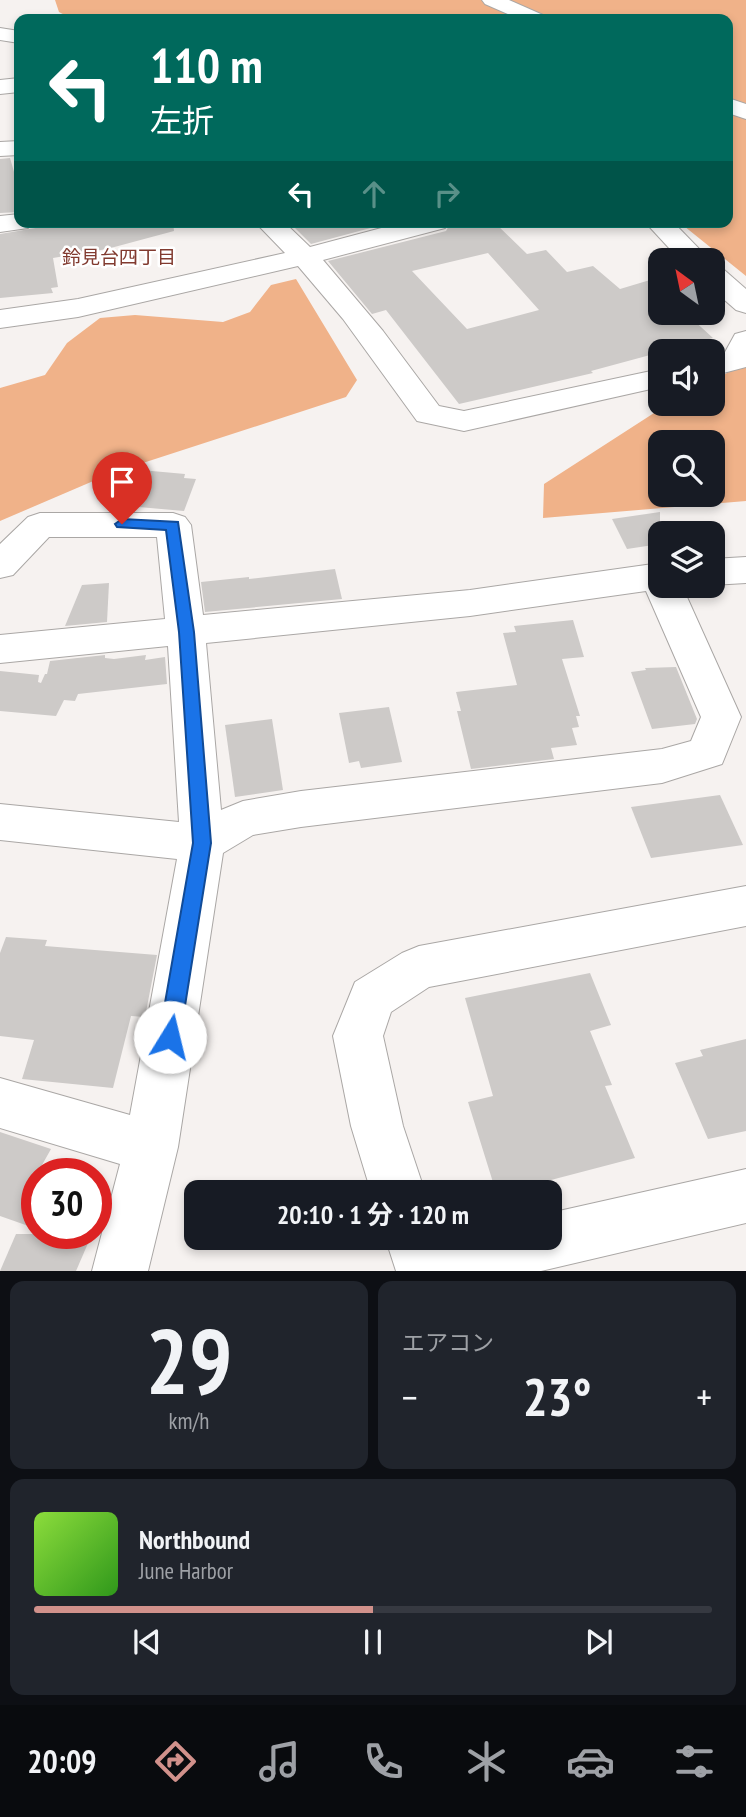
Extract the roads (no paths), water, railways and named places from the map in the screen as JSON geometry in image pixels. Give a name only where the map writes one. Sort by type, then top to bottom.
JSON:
[{"type":"street","points":[[492,0],[524,14]]},
{"type":"street","points":[[275,228],[307,257],[377,343],[428,414],[464,421],[648,381]]},
{"type":"street","points":[[0,319],[78,308],[307,257],[414,228]]},
{"type":"street","points":[[664,228],[684,248]]},
{"type":"street","points":[[725,285],[746,304]]},
{"type":"street","points":[[725,363],[737,359],[746,340]]},
{"type":"street","points":[[0,566],[40,525],[173,525],[187,632],[202,843],[151,1147],[120,1271]]},
{"type":"street","points":[[725,571],[746,570]]},
{"type":"street","points":[[0,649],[470,603],[648,581]]},
{"type":"street","points":[[0,822],[202,843],[243,819],[315,807],[662,766],[707,752],[721,716],[668,598]]},
{"type":"street","points":[[394,1180],[377,1126],[358,1036],[372,998],[419,968],[746,906]]},
{"type":"street","points":[[0,1103],[151,1147]]},
{"type":"street","points":[[421,1259],[746,1196]]},
{"type":"district","name":"鈴見台四丁目","points":[[119,257]]}]
